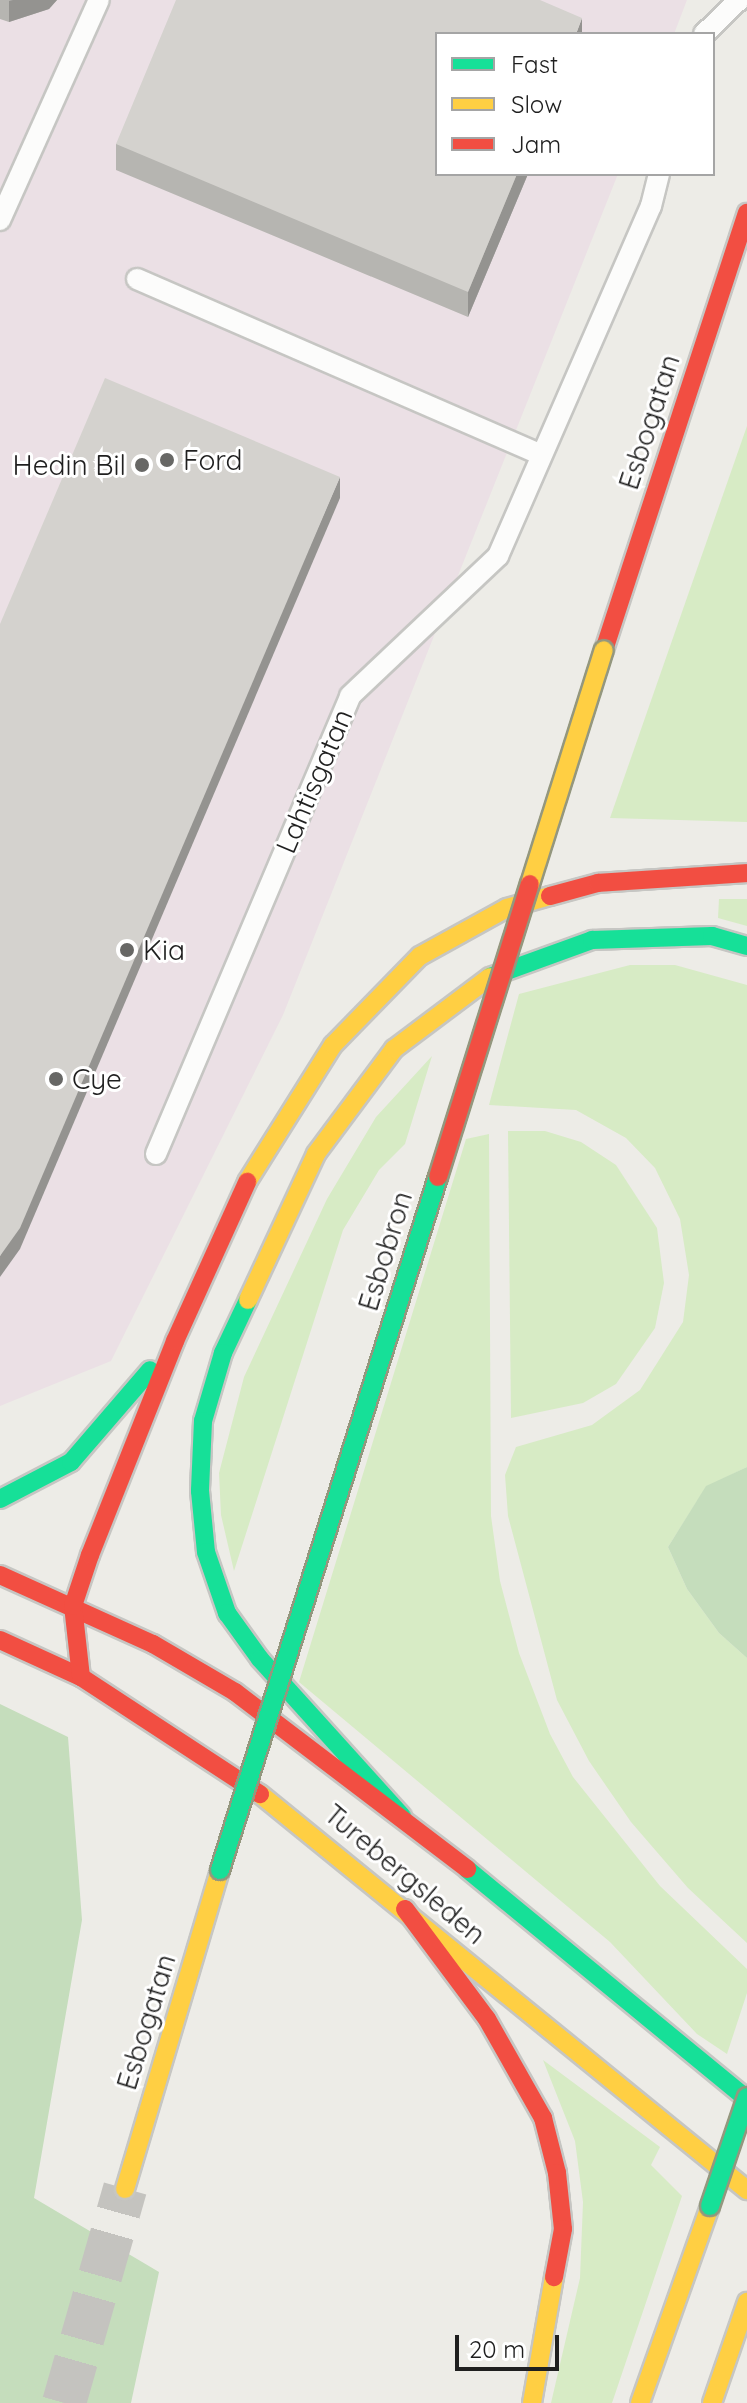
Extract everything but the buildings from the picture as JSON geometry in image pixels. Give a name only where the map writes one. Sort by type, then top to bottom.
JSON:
[{"type":"main road","name":"Esbogatan","points":[[604,650],[747,213]]},
{"type":"main road","name":"Esbobron","points":[[220,1870],[604,650]]},
{"type":"main road","points":[[81,1677],[72,1639],[73,1606],[175,1341],[252,1171],[298,1091],[366,1006],[420,956],[507,908],[556,893],[640,878],[747,873]]},
{"type":"main road","points":[[402,1816],[260,1659],[227,1613],[206,1552],[200,1491],[203,1421],[223,1353],[316,1154],[394,1049],[441,1009],[487,978],[592,940],[712,936],[747,946]]},
{"type":"main road","points":[[0,1499],[71,1462],[175,1341]]},
{"type":"main road","name":"Turebergsleden","points":[[0,1575],[73,1606],[235,1692],[402,1816],[747,2098]]},
{"type":"main road","name":"Turebergsleden","points":[[0,1640],[81,1677],[203,1752],[405,1909],[747,2190]]},
{"type":"main road","name":"Esbogatan","points":[[125,2189],[220,1870]]},
{"type":"main road","points":[[405,1909],[487,2019],[524,2079],[543,2118],[557,2173],[563,2229],[532,2403]]},
{"type":"main road","points":[[640,2403],[747,2098]]},
{"type":"main road","points":[[712,2403],[747,2302]]},
{"type":"lane","points":[[0,220],[99,0]]},
{"type":"lane","points":[[706,32],[739,0]]},
{"type":"lane","name":"Lahtisgatan","points":[[156,1154],[350,696],[498,556],[651,206],[658,176]]},
{"type":"lane","points":[[137,279],[541,455]]},
{"type":"shaded area","points":[[0,0],[687,0],[675,32],[435,32],[435,176],[617,176],[283,1015],[111,1361],[0,1406]]},
{"type":"green space","points":[[747,426],[747,822],[610,818]]},
{"type":"green space","points":[[719,899],[747,899],[747,926],[718,918]]},
{"type":"green space","points":[[630,965],[675,965],[747,985],[747,1467],[706,1487],[668,1547],[687,1589],[719,1633],[747,1658],[747,1943],[688,1888],[631,1822],[589,1761],[557,1700],[508,1516],[505,1475],[516,1447],[592,1425],[640,1390],[683,1322],[689,1275],[680,1219],[655,1168],[626,1138],[576,1110],[489,1105],[519,994]]},
{"type":"green space","points":[[432,1056],[405,1144],[379,1170],[343,1230],[234,1571],[221,1515],[219,1473],[244,1377],[327,1199],[376,1117]]},
{"type":"green space","points":[[508,1131],[545,1131],[581,1142],[616,1165],[657,1228],[664,1283],[655,1328],[616,1384],[583,1403],[511,1418]]},
{"type":"green space","points":[[489,1134],[491,1516],[500,1581],[519,1653],[550,1734],[573,1777],[660,1886],[747,1969],[747,1993],[727,2054],[697,2034],[610,1942],[299,1682],[466,1139]]},
{"type":"green space","points":[[747,1467],[747,1658],[719,1633],[687,1589],[668,1547],[706,1486]]},
{"type":"green space","points":[[0,1704],[68,1737],[82,1920],[34,2198],[159,2272],[131,2403],[0,2403]]},
{"type":"green space","points":[[543,2060],[660,2147],[651,2165],[682,2196],[612,2403],[551,2403],[580,2278],[583,2202],[575,2141]]},
{"type":"tunnel","points":[[64,2403],[125,2189]]},
{"type":"traffic: fast","points":[[490,977],[592,940],[712,936],[747,946]]},
{"type":"traffic: fast","points":[[220,1870],[438,1177]]},
{"type":"traffic: fast","points":[[248,1300],[223,1353],[203,1421],[200,1491],[206,1552],[227,1613],[260,1659],[402,1816]]},
{"type":"traffic: fast","points":[[0,1499],[71,1462],[150,1370]]},
{"type":"traffic: fast","points":[[467,1869],[747,2099]]},
{"type":"traffic: fast","points":[[710,2206],[747,2097]]},
{"type":"traffic: slow","points":[[530,884],[604,650]]},
{"type":"traffic: slow","points":[[247,1182],[333,1045],[420,956],[507,908],[550,896]]},
{"type":"traffic: slow","points":[[248,1300],[316,1154],[394,1049],[490,977]]},
{"type":"traffic: slow","points":[[260,1794],[747,2190]]},
{"type":"traffic: slow","points":[[125,2189],[220,1870]]},
{"type":"traffic: slow","points":[[640,2403],[710,2206]]},
{"type":"traffic: slow","points":[[532,2403],[554,2277]]},
{"type":"traffic: slow","points":[[712,2403],[747,2302]]},
{"type":"traffic: jam","points":[[604,650],[747,213]]},
{"type":"traffic: jam","points":[[550,896],[598,883],[747,873]]},
{"type":"traffic: jam","points":[[438,1177],[530,884]]},
{"type":"traffic: jam","points":[[81,1677],[73,1606],[90,1555],[175,1341],[247,1182]]},
{"type":"traffic: jam","points":[[0,1575],[153,1644],[235,1692],[467,1869]]},
{"type":"traffic: jam","points":[[0,1640],[81,1677],[260,1794]]},
{"type":"traffic: jam","points":[[405,1909],[487,2019],[543,2118],[557,2173],[563,2229],[554,2277]]},
{"type":"place","name":"Ford","points":[[167,460]]},
{"type":"place","name":"Hedin Bil","points":[[142,465]]},
{"type":"place","name":"Kia","points":[[127,950]]},
{"type":"place","name":"Cye","points":[[56,1079]]}]
